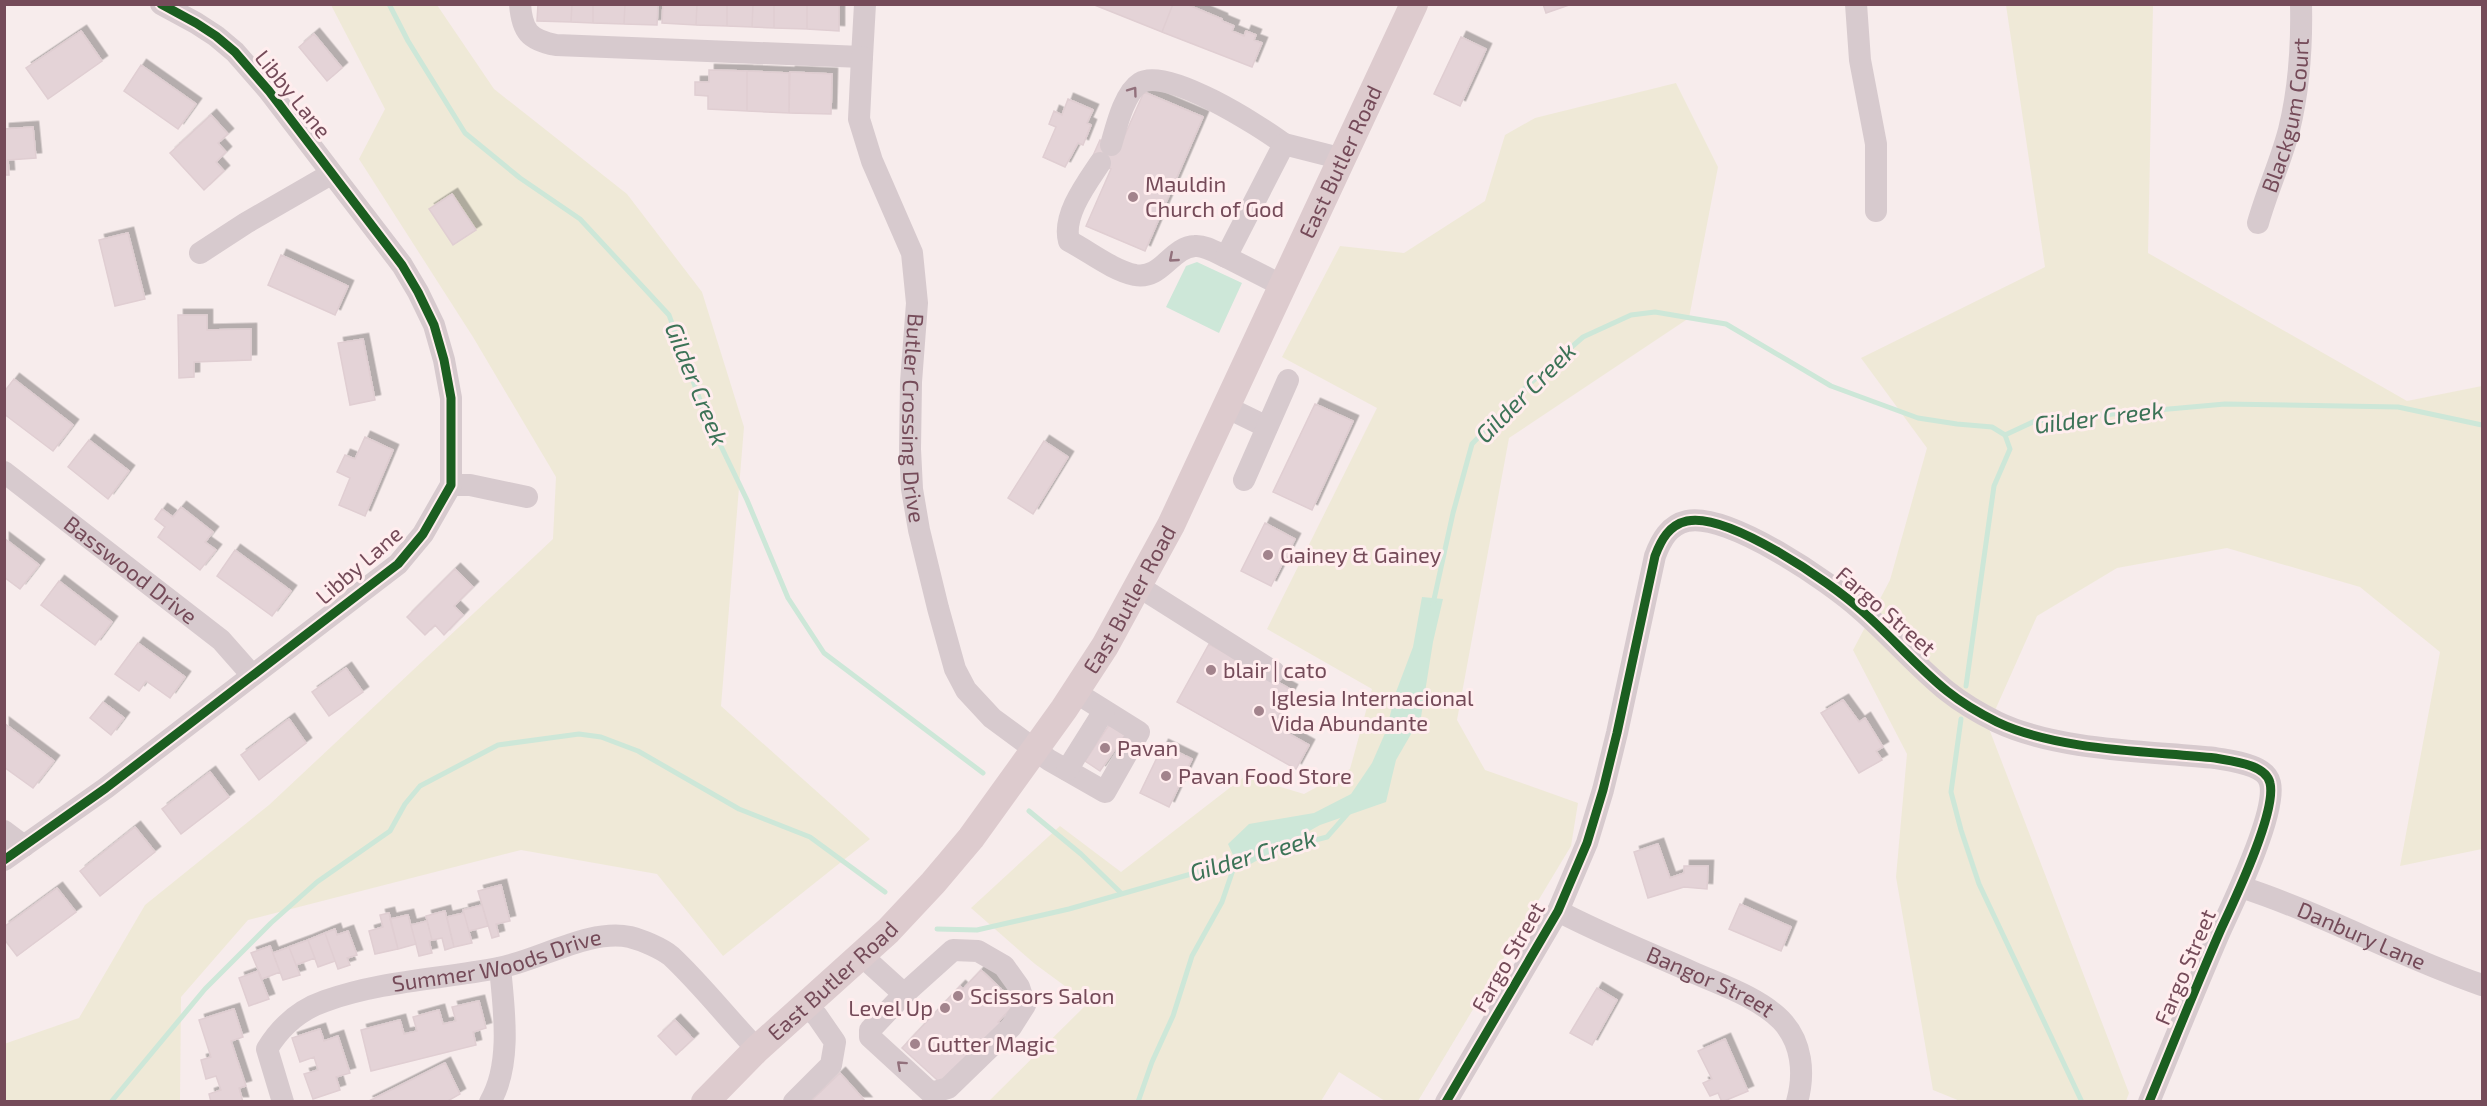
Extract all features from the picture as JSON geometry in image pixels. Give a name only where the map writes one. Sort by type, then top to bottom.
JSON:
[{"type":"main road","name":"East Butler Road","points":[[713,1099],[757,1049],[888,931],[971,838],[1036,750],[1075,692],[1171,525],[1414,4]]},
{"type":"street","name":"Libby Lane","points":[[4,860],[106,788],[251,674],[398,564],[423,534],[451,485],[451,398],[444,360],[434,325],[402,265],[268,91],[235,52],[196,23],[161,4]]},
{"type":"street","points":[[520,4],[521,20],[531,36],[556,45],[862,57]]},
{"type":"street","name":"Butler Crossing Drive","points":[[865,4],[859,118],[872,160],[915,265],[917,303],[911,382],[911,469],[919,530],[956,669],[966,690],[992,718],[1066,770],[1105,792],[1138,732],[1104,711]]},
{"type":"street","points":[[1856,4],[1860,60],[1876,144],[1876,211]]},
{"type":"street","name":"Blackgum Court","points":[[2258,223],[2289,129],[2299,77],[2302,38],[2301,4]]},
{"type":"street","points":[[1283,286],[1226,257],[1195,246],[1182,250],[1155,273],[1136,275],[1116,268],[1069,241],[1066,229],[1083,188],[1105,154],[1122,109],[1133,88],[1141,82],[1156,79],[1195,91],[1215,104],[1258,125],[1284,144],[1343,159]]},
{"type":"street","points":[[1226,257],[1284,144]]},
{"type":"street","points":[[200,253],[246,223],[331,174]]},
{"type":"street","points":[[1244,480],[1288,380]]},
{"type":"street","points":[[1226,406],[1267,427]]},
{"type":"street","name":"Basswood Drive","points":[[4,472],[221,640],[251,674]]},
{"type":"street","points":[[451,485],[470,484],[527,497]]},
{"type":"street","name":"Fargo Street","points":[[1446,1101],[1558,911],[1587,843],[1604,790],[1655,556],[1660,543],[1671,529],[1694,520],[1716,524],[1759,540],[1813,573],[1860,609],[1947,691],[1974,710],[1999,723],[2055,740],[2236,762],[2265,774],[2270,782],[2271,790],[2265,820],[2241,887],[2221,928],[2149,1101]]},
{"type":"street","points":[[1138,586],[1274,672]]},
{"type":"street","points":[[1066,770],[1104,711],[1075,692]]},
{"type":"street","points":[[4,831],[24,846]]},
{"type":"street","name":"Danbury Lane","points":[[2241,887],[2275,898],[2450,974],[2482,985]]},
{"type":"street","name":"Bangor Street","points":[[1558,911],[1592,929],[1712,980],[1764,1006],[1782,1021],[1793,1038],[1800,1056],[1801,1087],[1797,1101]]},
{"type":"street","name":"Summer Woods Drive","points":[[283,1101],[267,1049],[276,1034],[292,1018],[324,1001],[405,980],[500,968],[579,942],[609,937],[628,937],[640,940],[669,955],[757,1049]]},
{"type":"street","points":[[953,950],[978,951],[1004,966],[1019,987],[1025,1005],[1011,1027],[948,1088],[931,1093],[870,1037],[870,1030],[904,994],[953,950]]},
{"type":"street","points":[[861,955],[904,994]]},
{"type":"street","points":[[490,1101],[497,1090],[506,1025],[500,968]]},
{"type":"street","points":[[794,1101],[831,1065],[835,1042],[817,1016],[805,1006]]},
{"type":"shaded area","points":[[331,5],[437,5],[494,89],[627,194],[702,292],[744,427],[721,706],[870,839],[723,956],[657,874],[521,850],[248,920],[181,997],[180,1101],[5,1101],[4,1044],[79,1018],[145,905],[269,805],[553,539],[556,477],[473,337],[359,159],[385,109]]},
{"type":"shaded area","points":[[2006,5],[2153,5],[2148,253],[2407,401],[2482,386],[2482,849],[2400,866],[2440,652],[2360,587],[2227,548],[2117,568],[2037,616],[1988,726],[2129,1093],[2126,1101],[1960,1101],[1933,1090],[1896,877],[1907,754],[1853,650],[1890,580],[1927,448],[1861,358],[2045,267]]},
{"type":"shaded area","points":[[1676,83],[1718,167],[1689,318],[1509,438],[1457,720],[1485,770],[1578,803],[1571,846],[1418,1101],[1385,1101],[1339,1072],[1321,1101],[989,1101],[1088,1003],[1035,964],[971,908],[1060,826],[1121,872],[1245,776],[1304,794],[1350,769],[1372,689],[1267,629],[1377,408],[1282,357],[1340,246],[1404,253],[1485,201],[1505,135],[1535,118]]},
{"type":"water","points":[[1197,262],[1242,283],[1219,333],[1166,307],[1186,266]]},
{"type":"water","name":"Gilder Creek","points":[[1422,597],[1443,599],[1433,642],[1421,717],[1396,760],[1386,802],[1320,825],[1240,870],[1228,844],[1249,824],[1314,813],[1351,794],[1372,763],[1386,731],[1396,692],[1413,647]]},
{"type":"building","points":[[538,4],[572,4],[571,22],[537,21]]},
{"type":"building","points":[[572,4],[593,4],[593,23],[571,22]]},
{"type":"building","points":[[593,4],[625,4],[624,24],[593,23]]},
{"type":"building","points":[[625,4],[658,4],[657,25],[624,24]]},
{"type":"building","points":[[663,4],[697,4],[696,25],[662,23]]},
{"type":"building","points":[[697,4],[727,4],[727,26],[696,25]]},
{"type":"building","points":[[727,4],[753,4],[752,27],[727,26]]},
{"type":"building","points":[[753,4],[774,4],[774,28],[752,27]]},
{"type":"building","points":[[774,4],[807,4],[807,29],[774,28]]},
{"type":"building","points":[[807,4],[839,4],[839,31],[807,29]]},
{"type":"building","points":[[1092,4],[1173,4],[1162,32]]},
{"type":"building","points":[[1173,4],[1186,4],[1222,19],[1234,26],[1232,31],[1244,36],[1246,31],[1256,35],[1254,40],[1262,43],[1252,67],[1162,32]]},
{"type":"building","points":[[1543,4],[1572,4],[1546,13]]},
{"type":"building","points":[[81,31],[102,61],[48,99],[26,68]]},
{"type":"building","points":[[314,34],[342,68],[327,81],[299,47]]},
{"type":"building","points":[[1461,37],[1486,49],[1460,106],[1434,94]]},
{"type":"building","points":[[141,65],[196,104],[178,129],[124,91]]},
{"type":"building","points":[[709,70],[747,71],[747,111],[708,109],[708,96],[695,95],[695,82],[709,82]]},
{"type":"building","points":[[747,71],[789,73],[789,113],[747,111]]},
{"type":"building","points":[[790,72],[832,74],[831,114],[789,113]]},
{"type":"building","name":"Mauldin Church of God","points":[[1144,92],[1203,117],[1145,251],[1086,226],[1111,169],[1091,160],[1100,140],[1119,148]]},
{"type":"building","points":[[1068,99],[1093,110],[1087,123],[1091,125],[1083,145],[1078,143],[1065,167],[1043,157],[1056,127],[1049,124],[1054,111],[1062,115]]},
{"type":"building","points":[[211,115],[228,134],[218,143],[226,152],[216,162],[224,171],[204,190],[170,153]]},
{"type":"building","points":[[33,127],[36,158],[8,160],[9,175],[4,175],[4,129]]},
{"type":"building","points":[[452,194],[476,230],[453,245],[429,209]]},
{"type":"building","points":[[128,233],[145,299],[115,306],[99,240]]},
{"type":"building","points":[[281,255],[348,286],[335,315],[268,285]]},
{"type":"building","points":[[178,315],[207,315],[207,330],[251,329],[251,360],[194,362],[194,377],[179,378]]},
{"type":"building","points":[[363,339],[375,400],[350,405],[338,343]]},
{"type":"building","points":[[14,379],[73,425],[53,451],[4,414],[4,392]]},
{"type":"building","points":[[1315,404],[1353,421],[1312,510],[1273,492]]},
{"type":"building","points":[[365,437],[393,450],[365,516],[339,505],[350,478],[337,472],[345,455],[355,459]]},
{"type":"building","points":[[89,440],[129,471],[108,499],[68,467]]},
{"type":"building","points":[[1044,441],[1068,457],[1033,514],[1008,498]]},
{"type":"building","points":[[181,507],[213,532],[205,542],[216,550],[200,570],[158,537],[165,527],[155,519],[162,509],[173,517]]},
{"type":"building","name":"Gainey & Gainey","points":[[1265,523],[1295,539],[1271,586],[1241,571]]},
{"type":"building","points":[[4,538],[39,565],[20,589],[4,577]]},
{"type":"building","points":[[235,550],[291,591],[272,616],[217,576]]},
{"type":"building","points":[[455,569],[473,587],[454,606],[463,615],[444,635],[435,625],[425,635],[407,617]]},
{"type":"building","points":[[59,581],[112,622],[95,645],[41,605]]},
{"type":"building","points":[[138,643],[185,677],[170,698],[146,681],[139,691],[115,674]]},
{"type":"building","points":[[1209,644],[1292,690],[1273,725],[1309,745],[1296,769],[1177,702]]},
{"type":"building","points":[[346,668],[363,692],[329,716],[312,692]]},
{"type":"building","points":[[1843,700],[1859,722],[1865,718],[1883,747],[1876,751],[1882,760],[1859,773],[1821,713]]},
{"type":"building","points":[[103,702],[124,718],[111,735],[90,718]]},
{"type":"building","points":[[289,719],[306,743],[259,780],[241,755]]},
{"type":"building","points":[[4,723],[54,761],[33,788],[4,767]]},
{"type":"building","name":"Pavan","points":[[1109,725],[1125,735],[1100,771],[1085,761]]},
{"type":"building","name":"Pavan Food Store","points":[[1163,745],[1192,759],[1169,807],[1140,793]]},
{"type":"building","points":[[210,772],[229,797],[181,834],[162,809]]},
{"type":"building","points":[[135,827],[155,852],[100,896],[80,871]]},
{"type":"building","points":[[1658,844],[1670,878],[1684,873],[1684,866],[1708,866],[1707,889],[1684,887],[1648,898],[1634,852]]},
{"type":"building","points":[[501,885],[510,921],[496,924],[499,936],[492,938],[478,891]]},
{"type":"building","points":[[57,888],[76,912],[17,956],[4,939],[4,927]]},
{"type":"building","points":[[1740,904],[1791,927],[1781,951],[1729,929]]},
{"type":"building","points":[[482,905],[488,926],[469,931],[463,910]]},
{"type":"building","points":[[445,911],[454,947],[445,950],[442,938],[432,940],[426,916]]},
{"type":"building","points":[[389,913],[398,949],[375,954],[369,931],[383,927],[380,915]]},
{"type":"building","points":[[464,913],[472,943],[454,947],[447,917]]},
{"type":"building","points":[[408,915],[416,944],[398,949],[390,919]]},
{"type":"building","points":[[427,921],[432,940],[429,941],[432,953],[419,956],[411,925]]},
{"type":"building","points":[[335,929],[337,935],[348,931],[357,955],[347,958],[350,965],[338,969],[325,933]]},
{"type":"building","points":[[325,933],[335,961],[318,967],[308,940]]},
{"type":"building","points":[[308,940],[315,958],[296,965],[289,947]]},
{"type":"building","points":[[270,946],[280,972],[262,979],[251,953]]},
{"type":"building","points":[[289,947],[300,975],[283,980],[273,953]]},
{"type":"building","points":[[981,970],[1016,1003],[998,1022],[1004,1026],[946,1088],[902,1048],[960,986],[963,989]]},
{"type":"building","points":[[258,971],[269,999],[249,1006],[239,978]]},
{"type":"building","points":[[1597,988],[1617,1000],[1592,1045],[1570,1033]]},
{"type":"building","points":[[479,1001],[486,1028],[473,1032],[476,1045],[371,1071],[361,1030],[400,1020],[404,1034],[417,1031],[413,1017],[439,1010],[443,1024],[456,1021],[452,1007]]},
{"type":"building","points":[[234,1009],[243,1037],[231,1041],[246,1086],[239,1088],[243,1102],[211,1102],[209,1094],[221,1090],[216,1076],[206,1079],[201,1060],[211,1057],[199,1020]]},
{"type":"building","points":[[675,1020],[693,1039],[676,1055],[658,1036]]},
{"type":"building","points":[[320,1029],[324,1041],[338,1036],[350,1073],[336,1077],[340,1090],[313,1099],[304,1074],[318,1070],[314,1057],[300,1062],[292,1038]]},
{"type":"building","points":[[1725,1039],[1748,1091],[1722,1102],[1718,1093],[1710,1096],[1703,1083],[1712,1079],[1698,1051]]},
{"type":"building","points":[[445,1063],[460,1094],[446,1102],[367,1102]]},
{"type":"building","points":[[840,1073],[866,1102],[810,1102]]},
{"type":"waterway","name":"Gilder Creek","points":[[389,4],[408,41],[465,133],[520,178],[580,219],[669,315],[704,411],[747,500],[788,598],[824,653],[983,773]]},
{"type":"waterway","name":"Gilder Creek","points":[[1433,604],[1453,513],[1472,444],[1527,386],[1583,337],[1631,315],[1655,312],[1726,324],[1831,386],[1918,418],[1992,427],[2005,435]]},
{"type":"waterway","name":"Gilder Creek","points":[[2005,435],[2035,421],[2225,404],[2398,407],[2482,425]]},
{"type":"waterway","points":[[1966,686],[1994,486],[2010,449],[2005,435]]},
{"type":"waterway","points":[[1961,719],[1951,792],[1961,830],[1979,884],[2082,1102]]},
{"type":"waterway","points":[[111,1102],[205,989],[271,923],[317,882],[390,831],[405,804],[420,786],[498,745],[579,734],[601,737],[638,751],[739,809],[810,837],[885,892]]},
{"type":"waterway","name":"Gilder Creek","points":[[1029,811],[1081,854],[1121,893]]},
{"type":"waterway","name":"Gilder Creek","points":[[1269,852],[1327,837],[1349,812]]},
{"type":"waterway","points":[[937,929],[977,930],[1069,909],[1240,860]]},
{"type":"waterway","points":[[1138,1102],[1152,1062],[1173,1016],[1192,956],[1222,902],[1236,861]]},
{"type":"cycle path","points":[[4,860],[106,788],[398,564],[423,534],[451,485],[451,398],[444,360],[434,325],[402,265],[269,91],[235,52],[196,23],[161,4]]},
{"type":"cycle path","points":[[1446,1102],[1558,911],[1587,843],[1617,733],[1655,556],[1666,534],[1675,526],[1687,521],[1705,521],[1727,527],[1752,538],[1803,567],[1861,610],[1947,691],[1971,708],[1997,722],[2021,732],[2075,744],[2238,762],[2262,771],[2267,777],[2270,783],[2270,796],[2261,835],[2149,1102]]},
{"type":"place","name":"Mauldin Church of God","points":[[1133,197]]},
{"type":"place","name":"Gainey & Gainey","points":[[1268,555]]},
{"type":"place","name":"blair | cato","points":[[1211,670]]},
{"type":"place","name":"Iglesia Internacional Vida Abundante","points":[[1259,711]]},
{"type":"place","name":"Pavan","points":[[1105,748]]},
{"type":"place","name":"Pavan Food Store","points":[[1166,776]]},
{"type":"place","name":"Scissors Salon","points":[[958,996]]},
{"type":"place","name":"Level Up","points":[[945,1008]]},
{"type":"place","name":"Gutter Magic","points":[[915,1044]]}]
